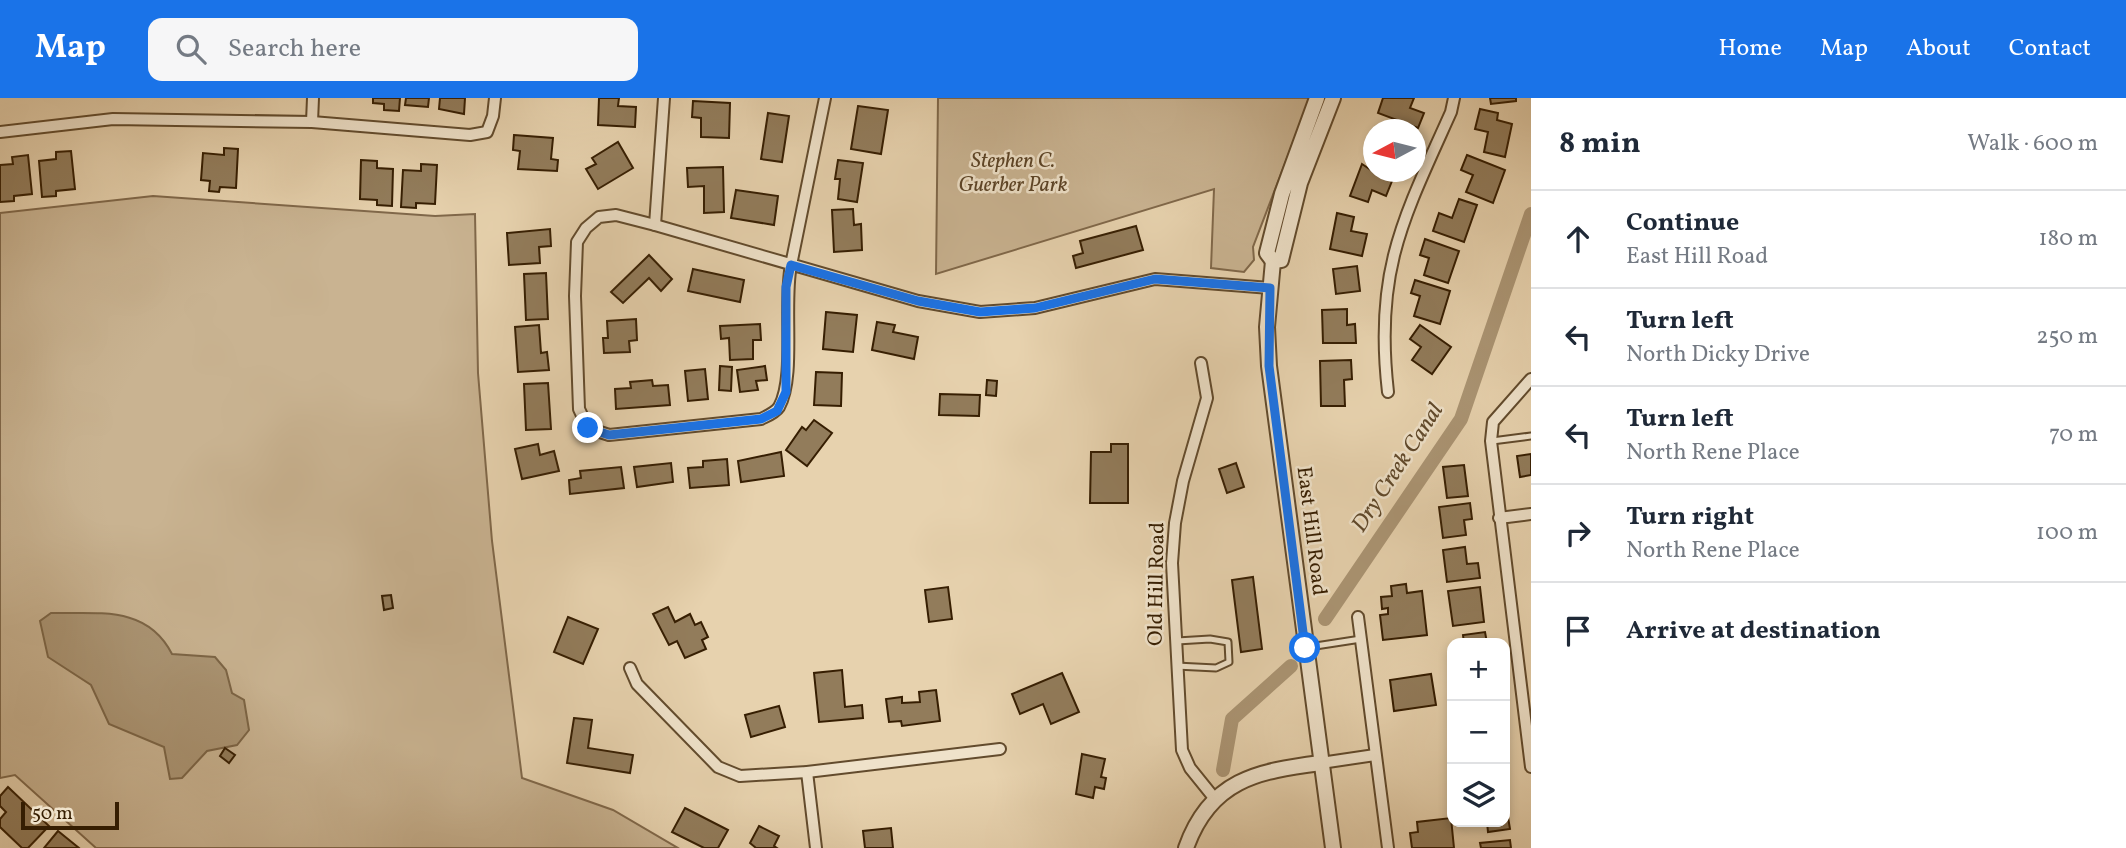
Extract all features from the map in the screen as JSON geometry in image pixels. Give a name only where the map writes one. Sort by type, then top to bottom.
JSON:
[{"type":"street","points":[[312,122],[313,98]]},
{"type":"street","points":[[0,132],[113,120],[312,122],[470,135],[487,132],[493,116],[495,98]]},
{"type":"street","points":[[655,225],[664,98]]},
{"type":"street","points":[[825,98],[791,265],[786,287],[786,392],[777,411],[761,419],[609,435],[588,428],[579,409],[575,296],[577,242],[586,228],[599,217],[616,215],[655,225],[791,265],[918,301],[980,312],[1035,308],[1155,279],[1270,288]]},
{"type":"street","name":"East Hill Road","points":[[1317,98],[1273,223],[1267,253],[1273,261],[1269,366],[1333,848]]},
{"type":"street","name":"East Hill Road","points":[[1273,261],[1281,260],[1300,183],[1333,98]]},
{"type":"street","points":[[1388,392],[1382,323],[1393,249],[1451,112],[1454,98]]},
{"type":"street","name":"Old Hill Road","points":[[1201,363],[1207,398],[1175,523],[1172,563],[1174,642],[1182,750],[1189,768],[1215,799]]},
{"type":"street","points":[[1531,379],[1493,422],[1491,441],[1499,518],[1525,673],[1531,767]]},
{"type":"street","points":[[1499,518],[1531,514]]},
{"type":"street","points":[[1358,617],[1388,848]]},
{"type":"street","points":[[630,668],[637,684],[718,767],[740,776],[807,772],[1000,749]]},
{"type":"street","points":[[1186,848],[1200,816],[1215,799],[1255,774],[1376,755]]},
{"type":"street","points":[[807,772],[816,848]]},
{"type":"lane","points":[[1491,441],[1531,436]]},
{"type":"lane","points":[[1174,642],[1210,639],[1228,642],[1229,662],[1216,668],[1176,666]]},
{"type":"lane","points":[[1305,648],[1361,639]]},
{"type":"green space","name":"Stephen C. Guerber Park","points":[[938,98],[1310,98],[1253,247],[1254,260],[1244,272],[1211,268],[1214,189],[936,274]]},
{"type":"green space","points":[[153,196],[435,216],[475,214],[478,373],[492,541],[522,778],[613,810],[678,848],[96,848],[15,775],[0,778],[0,213]]},
{"type":"shaded area","points":[[51,613],[120,615],[149,627],[162,638],[172,654],[215,657],[226,670],[232,693],[244,700],[249,730],[237,745],[207,751],[182,778],[170,779],[164,747],[109,724],[91,685],[48,657],[40,621]]},
{"type":"building","points":[[373,98],[400,98],[399,111],[384,110],[384,104],[373,103]]},
{"type":"building","points":[[406,98],[429,98],[428,107],[405,105]]},
{"type":"building","points":[[440,98],[465,98],[464,114],[439,109]]},
{"type":"building","points":[[599,98],[619,98],[618,106],[636,107],[635,127],[598,125]]},
{"type":"building","points":[[1383,98],[1414,98],[1410,108],[1424,113],[1422,119],[1394,119],[1378,113]]},
{"type":"building","points":[[1490,98],[1516,98],[1516,101],[1491,104]]},
{"type":"building","points":[[693,101],[730,103],[729,138],[701,137],[701,118],[692,117]]},
{"type":"building","points":[[858,106],[888,110],[881,154],[851,149]]},
{"type":"building","points":[[1480,109],[1498,113],[1497,120],[1512,124],[1505,157],[1484,152],[1488,132],[1475,129]]},
{"type":"building","points":[[768,113],[789,116],[782,162],[761,159]]},
{"type":"building","points":[[514,135],[553,138],[551,159],[558,160],[557,171],[518,169],[520,151],[513,150]]},
{"type":"building","points":[[618,142],[633,168],[598,189],[586,169],[596,164],[592,158]]},
{"type":"building","points":[[224,148],[238,149],[236,188],[220,187],[219,192],[209,191],[210,181],[201,180],[203,153],[224,155]]},
{"type":"building","points":[[71,151],[75,189],[56,191],[56,196],[42,197],[39,161],[56,159],[56,152]]},
{"type":"building","points":[[28,155],[32,194],[14,196],[14,201],[0,202],[0,165],[13,164],[12,157]]},
{"type":"building","points":[[1467,155],[1505,170],[1493,203],[1466,192],[1473,175],[1461,170]]},
{"type":"building","points":[[361,160],[377,161],[377,168],[393,169],[392,206],[377,205],[377,200],[360,199]]},
{"type":"building","points":[[838,160],[863,163],[857,202],[838,199],[840,179],[835,179]]},
{"type":"building","points":[[421,164],[437,165],[435,204],[416,203],[416,208],[401,207],[403,170],[421,171]]},
{"type":"building","points":[[1362,164],[1363,182],[1392,182],[1386,196],[1372,190],[1368,202],[1350,196]]},
{"type":"building","points":[[723,167],[724,212],[704,213],[704,186],[688,187],[687,168]]},
{"type":"building","points":[[736,190],[778,196],[774,225],[731,218]]},
{"type":"building","points":[[1459,199],[1477,205],[1464,242],[1433,231],[1439,213],[1452,218]]},
{"type":"building","points":[[853,209],[854,225],[861,224],[862,250],[834,252],[832,210]]},
{"type":"building","points":[[1337,213],[1354,217],[1351,231],[1367,234],[1362,256],[1330,249]]},
{"type":"building","points":[[1136,226],[1143,250],[1076,268],[1073,256],[1083,253],[1080,241]]},
{"type":"building","points":[[550,229],[551,246],[539,247],[540,263],[509,265],[507,233]]},
{"type":"building","points":[[1425,239],[1459,251],[1448,283],[1424,275],[1429,258],[1420,255]]},
{"type":"building","points":[[649,255],[672,279],[661,291],[649,278],[623,303],[611,292]]},
{"type":"building","points":[[1357,266],[1360,291],[1336,294],[1333,269]]},
{"type":"building","points":[[693,269],[744,280],[740,302],[688,291]]},
{"type":"building","points":[[546,273],[548,319],[526,320],[524,274]]},
{"type":"building","points":[[1415,280],[1450,291],[1440,324],[1414,316],[1420,296],[1411,293]]},
{"type":"building","points":[[1347,309],[1347,325],[1355,324],[1356,343],[1323,343],[1322,310]]},
{"type":"building","points":[[826,312],[857,315],[853,352],[823,349]]},
{"type":"building","points":[[636,319],[637,340],[629,341],[630,352],[604,353],[603,338],[608,338],[607,321]]},
{"type":"building","points":[[877,322],[895,325],[893,332],[918,337],[914,359],[872,350]]},
{"type":"building","points":[[760,324],[761,340],[753,340],[753,359],[730,360],[729,338],[721,339],[720,326]]},
{"type":"building","points":[[539,325],[541,353],[547,352],[549,370],[518,372],[515,327]]},
{"type":"building","points":[[1420,325],[1451,347],[1432,374],[1412,360],[1421,347],[1410,339]]},
{"type":"building","points":[[1351,360],[1352,379],[1344,380],[1345,406],[1321,406],[1320,361]]},
{"type":"building","points":[[720,366],[732,367],[731,391],[719,390]]},
{"type":"building","points":[[765,366],[767,380],[756,381],[758,390],[740,392],[737,370]]},
{"type":"building","points":[[705,369],[708,399],[688,401],[685,371]]},
{"type":"building","points":[[816,372],[842,373],[841,406],[814,405]]},
{"type":"building","points":[[652,380],[653,386],[668,385],[670,405],[616,409],[615,389],[631,388],[630,382]]},
{"type":"building","points":[[987,380],[997,381],[996,396],[986,395]]},
{"type":"building","points":[[548,383],[551,429],[526,430],[524,384]]},
{"type":"building","points":[[940,394],[980,395],[979,416],[939,415]]},
{"type":"building","points":[[814,420],[832,433],[807,466],[786,450],[802,427],[806,430]]},
{"type":"building","points":[[538,444],[540,455],[554,451],[559,471],[522,479],[515,449]]},
{"type":"building","points":[[1111,444],[1128,444],[1128,503],[1090,503],[1091,452],[1111,452]]},
{"type":"building","points":[[781,452],[784,476],[741,482],[738,461]]},
{"type":"building","points":[[1531,454],[1531,475],[1520,477],[1517,456]]},
{"type":"building","points":[[727,459],[729,485],[690,488],[688,468],[703,467],[703,461]]},
{"type":"building","points":[[671,463],[673,482],[637,487],[634,467]]},
{"type":"building","points":[[1236,463],[1244,487],[1227,493],[1219,469]]},
{"type":"building","points":[[1464,465],[1468,496],[1447,498],[1443,467]]},
{"type":"building","points":[[621,467],[624,488],[570,494],[569,480],[581,478],[580,471]]},
{"type":"building","points":[[1470,503],[1472,519],[1464,520],[1466,535],[1443,538],[1439,507]]},
{"type":"building","points":[[1465,547],[1467,564],[1478,563],[1480,578],[1447,582],[1443,550]]},
{"type":"building","points":[[1253,577],[1262,649],[1241,652],[1232,580]]},
{"type":"building","points":[[1406,584],[1407,593],[1422,591],[1427,635],[1383,640],[1380,615],[1388,614],[1388,608],[1382,609],[1381,597],[1392,596],[1391,586]]},
{"type":"building","points":[[948,587],[952,619],[929,622],[925,590]]},
{"type":"building","points":[[1480,587],[1484,622],[1453,626],[1448,591]]},
{"type":"building","points":[[391,595],[393,608],[384,610],[382,596]]},
{"type":"building","points":[[668,607],[675,622],[690,614],[695,625],[701,622],[708,637],[702,640],[706,649],[685,658],[677,641],[669,645],[653,614]]},
{"type":"building","points":[[568,617],[598,629],[583,664],[554,652]]},
{"type":"building","points":[[1485,632],[1486,638],[1463,638],[1463,635]]},
{"type":"building","points":[[842,670],[845,707],[862,705],[863,718],[819,722],[814,673]]},
{"type":"building","points":[[1062,673],[1079,712],[1051,724],[1043,704],[1020,714],[1012,694]]},
{"type":"building","points":[[1431,674],[1436,705],[1394,711],[1390,680]]},
{"type":"building","points":[[936,690],[940,721],[902,726],[901,721],[889,722],[886,699],[902,697],[902,703],[920,702],[919,692]]},
{"type":"building","points":[[779,706],[785,727],[751,737],[745,715]]},
{"type":"building","points":[[574,718],[592,720],[588,748],[633,755],[630,773],[567,763]]},
{"type":"building","points":[[225,748],[235,755],[229,763],[220,756]]},
{"type":"building","points":[[1082,754],[1105,759],[1101,777],[1106,778],[1104,789],[1095,787],[1093,798],[1076,794]]},
{"type":"building","points":[[8,787],[49,826],[28,848],[22,848],[0,827],[0,819],[6,812],[0,806],[0,796]]},
{"type":"building","points":[[685,808],[728,830],[718,848],[704,848],[672,832]]},
{"type":"building","points":[[1447,818],[1447,827],[1452,827],[1454,848],[1412,848],[1410,833],[1418,832],[1417,822]]},
{"type":"building","points":[[759,826],[779,836],[774,846],[777,848],[756,848],[750,843]]},
{"type":"building","points":[[1488,827],[1510,827],[1510,829],[1488,832]]},
{"type":"building","points":[[891,828],[893,848],[865,848],[863,831]]},
{"type":"building","points":[[58,831],[79,848],[44,848]]},
{"type":"building","points":[[1510,840],[1511,848],[1481,848],[1480,843]]},
{"type":"waterway","name":"Dry Creek Canal","points":[[1325,619],[1461,419],[1531,214]]},
{"type":"waterway","name":"Dry Creek Canal","points":[[1223,770],[1232,719],[1291,666]]},
{"type":"route","points":[[588,428],[609,435],[761,419],[777,411],[786,392],[786,287],[791,265],[918,301],[980,312],[1035,308],[1155,279],[1181,278],[1270,288],[1267,327],[1269,366],[1305,648]]}]
